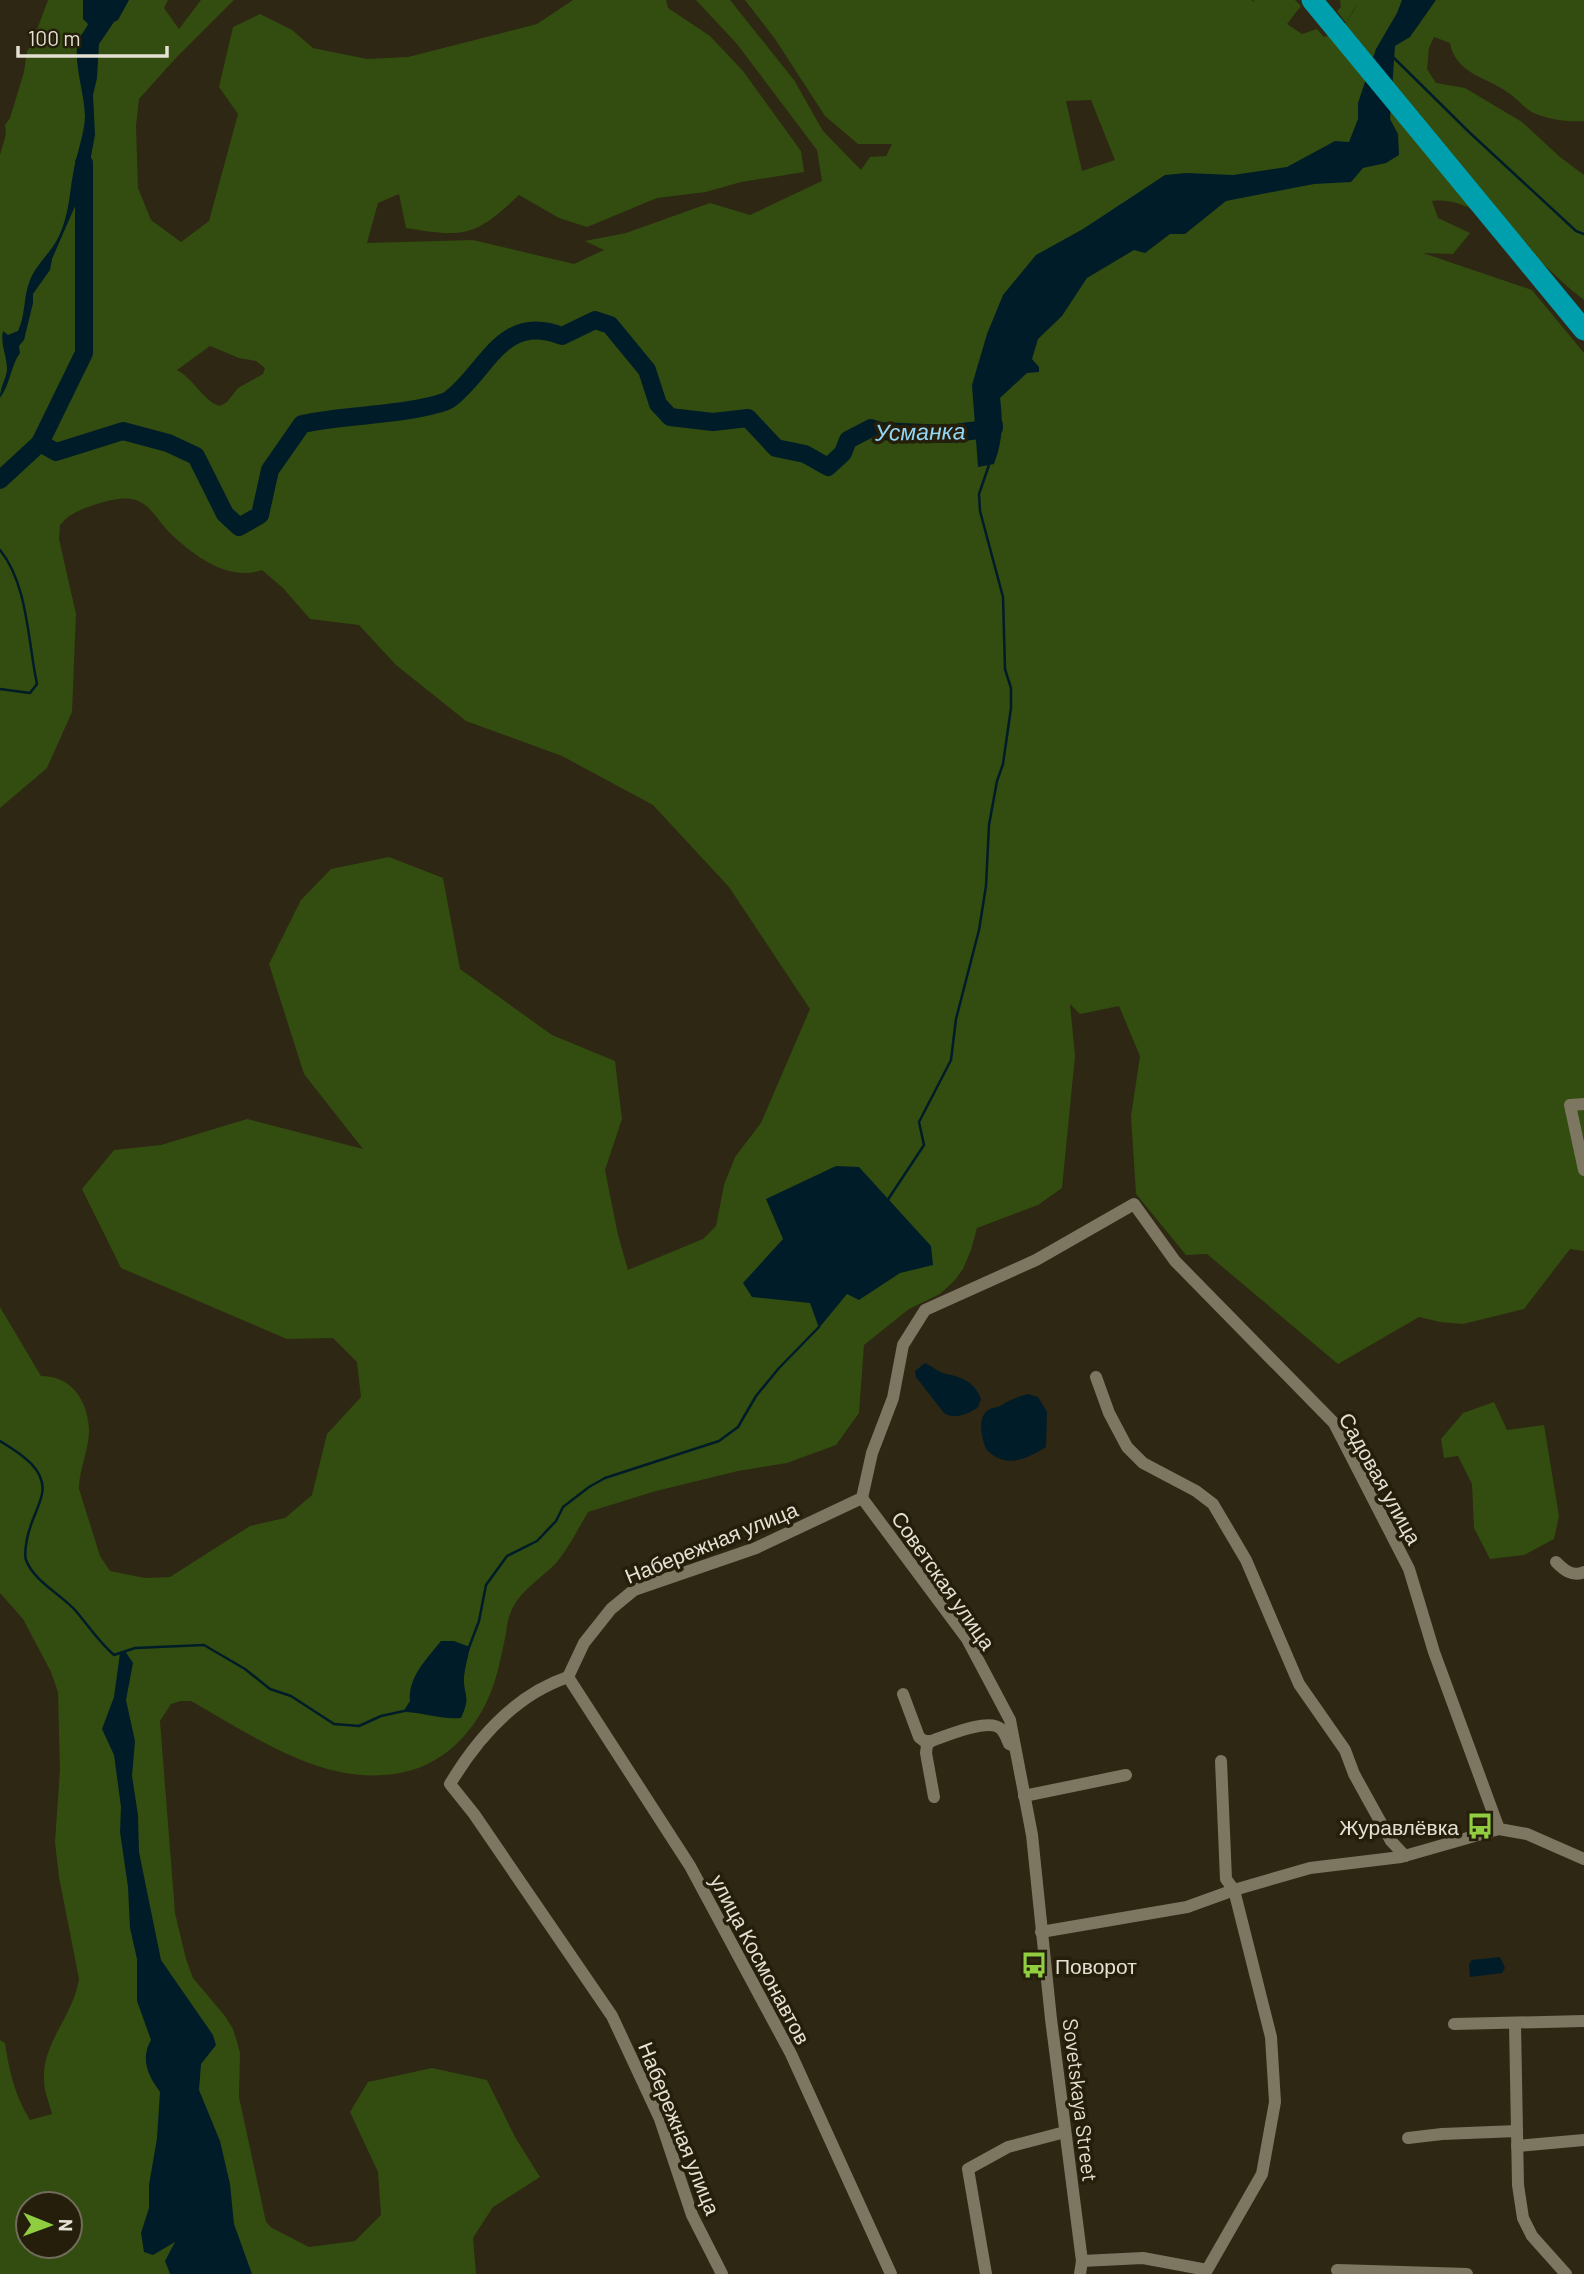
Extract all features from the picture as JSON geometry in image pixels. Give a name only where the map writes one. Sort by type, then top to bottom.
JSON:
[{"type":"highway","points":[[1312,0],[1584,330]]},
{"type":"street","points":[[1584,1104],[1570,1105],[1584,1170]]},
{"type":"street","name":"Садовая улица","points":[[862,1497],[872,1454],[893,1398],[903,1345],[925,1310],[1036,1260],[1135,1204],[1175,1261],[1334,1423],[1409,1569],[1434,1652],[1499,1829]]},
{"type":"street","points":[[1096,1377],[1109,1413],[1127,1447],[1143,1463],[1196,1491],[1213,1504],[1246,1560],[1299,1684],[1345,1750],[1354,1774],[1391,1841],[1405,1856]]},
{"type":"street","name":"Набережная улица","points":[[722,2274],[692,2215],[660,2119],[612,2016],[474,1814],[450,1784],[469,1752],[505,1713],[555,1682],[569,1677],[570,1669],[584,1643],[611,1609],[634,1590],[756,1548],[862,1497]]},
{"type":"street","name":"Советская улица","points":[[862,1497],[967,1639],[1010,1720],[1032,1835],[1041,1931]]},
{"type":"street","points":[[1556,1562],[1566,1572],[1584,1572]]},
{"type":"street","name":"улица Космонавтов","points":[[569,1677],[690,1866],[791,2054],[891,2274]]},
{"type":"street","points":[[903,1694],[913,1714],[919,1737],[924,1741],[983,1725],[995,1725],[1003,1731],[1009,1744],[1015,1746]]},
{"type":"street","points":[[931,1741],[926,1752],[934,1797]]},
{"type":"street","points":[[1081,2268],[1143,2258],[1207,2272],[1262,2174],[1275,2102],[1271,2037],[1234,1890],[1226,1879],[1221,1762]]},
{"type":"street","points":[[1024,1796],[1126,1775]]},
{"type":"street","points":[[1041,1931],[1187,1907],[1310,1868],[1405,1856],[1499,1829],[1527,1834],[1584,1859]]},
{"type":"street","name":"Sovetskaya Street","points":[[1041,1931],[1081,2268]]},
{"type":"street","points":[[1454,2024],[1584,2021]]},
{"type":"street","points":[[1515,2024],[1518,2185],[1523,2218],[1532,2236],[1566,2274]]},
{"type":"street","points":[[1408,2138],[1517,2131]]},
{"type":"street","points":[[986,2274],[968,2169],[1008,2147],[1065,2132]]},
{"type":"street","points":[[1517,2146],[1584,2140]]},
{"type":"street","points":[[1337,2270],[1467,2274]]},
{"type":"green space","points":[[48,0],[168,0],[164,8],[179,29],[201,0],[234,0],[139,99],[136,126],[138,188],[151,220],[181,242],[209,221],[238,114],[219,87],[233,27],[260,14],[292,30],[313,48],[367,59],[408,57],[537,24],[573,0],[666,0],[668,8],[710,36],[743,71],[801,151],[804,172],[741,182],[706,192],[657,198],[587,227],[559,218],[519,195],[491,219],[468,231],[442,233],[406,228],[399,194],[378,203],[367,243],[473,240],[574,264],[604,250],[585,241],[626,233],[710,203],[750,215],[822,181],[817,150],[737,44],[696,0],[730,0],[794,80],[823,131],[861,170],[870,157],[886,156],[892,144],[858,144],[825,116],[775,39],[745,0],[1295,0],[1301,6],[1287,24],[1302,34],[1317,29],[1324,37],[1336,32],[1346,23],[1337,11],[1341,7],[1340,0],[1584,0],[1584,121],[1554,119],[1532,112],[1501,88],[1466,69],[1453,54],[1450,43],[1434,37],[1429,48],[1427,69],[1436,83],[1465,88],[1522,122],[1584,175],[1584,300],[1493,222],[1473,209],[1452,202],[1432,201],[1438,218],[1470,233],[1453,254],[1423,253],[1532,290],[1584,353],[1584,1251],[1570,1249],[1524,1309],[1463,1324],[1419,1317],[1338,1364],[1207,1254],[1186,1255],[1136,1194],[1131,1116],[1140,1056],[1119,1006],[1080,1014],[1070,1004],[1075,1056],[1062,1188],[1038,1205],[977,1228],[963,1269],[954,1281],[940,1294],[909,1309],[864,1345],[859,1413],[836,1445],[787,1463],[738,1471],[656,1491],[588,1512],[557,1562],[525,1591],[515,1604],[487,1701],[470,1729],[454,1747],[434,1761],[412,1770],[383,1775],[353,1774],[297,1758],[242,1731],[191,1701],[171,1704],[160,1721],[175,1913],[193,1978],[225,2016],[237,2042],[240,2053],[239,2097],[266,2222],[272,2228],[309,2247],[355,2241],[381,2215],[378,2172],[350,2112],[368,2082],[432,2068],[487,2080],[515,2137],[540,2177],[493,2207],[473,2238],[476,2274],[0,2274],[0,2040],[5,2043],[13,2083],[30,2120],[52,2114],[44,2086],[45,2063],[79,1979],[55,1842],[60,1770],[58,1692],[51,1672],[23,1619],[0,1593],[0,1307],[41,1376],[52,1377],[69,1385],[76,1391],[85,1408],[89,1436],[79,1489],[100,1556],[110,1571],[145,1578],[170,1577],[250,1526],[285,1518],[312,1495],[327,1434],[361,1397],[357,1362],[333,1338],[287,1339],[121,1268],[82,1189],[114,1150],[161,1145],[247,1119],[363,1149],[304,1074],[269,964],[301,900],[331,869],[389,857],[443,878],[460,969],[552,1035],[615,1061],[622,1119],[605,1170],[628,1270],[703,1239],[716,1226],[724,1185],[735,1157],[761,1123],[810,1009],[729,887],[653,805],[562,756],[466,721],[396,665],[359,625],[310,619],[283,588],[262,570],[237,573],[213,565],[180,542],[151,510],[136,500],[122,499],[95,504],[71,515],[60,525],[59,539],[76,614],[72,712],[47,768],[0,808],[0,155],[6,134],[5,125],[10,118],[24,72],[27,51]],"holes":[[[1091,100],[1115,160],[1082,171],[1066,101]],[[210,346],[239,358],[256,361],[265,368],[263,374],[238,388],[227,402],[220,406],[209,400],[177,370]]]},
{"type":"green space","points":[[1494,1402],[1507,1430],[1544,1425],[1559,1516],[1554,1539],[1524,1555],[1490,1559],[1474,1528],[1472,1484],[1458,1456],[1444,1458],[1441,1439],[1463,1413]]},
{"type":"water","points":[[83,0],[129,0],[118,20],[99,44],[93,95],[95,135],[86,183],[79,189],[76,204],[52,259],[50,270],[33,294],[24,340],[19,346],[20,353],[0,398],[7,370],[3,331],[8,335],[18,331],[30,280],[56,242],[67,213],[85,117],[77,59],[78,42],[88,24],[83,19]]},
{"type":"water","points":[[1402,0],[1436,0],[1410,37],[1395,46],[1390,119],[1398,134],[1399,155],[1386,163],[1363,168],[1351,182],[1314,184],[1226,201],[1185,234],[1170,234],[1145,253],[1134,250],[1087,278],[1062,316],[1038,339],[1032,359],[1039,367],[1039,372],[1027,373],[1000,398],[1002,415],[997,455],[994,464],[978,467],[972,385],[987,334],[1003,295],[1036,255],[1083,229],[1165,175],[1233,175],[1287,167],[1335,141],[1349,142],[1358,119],[1358,103],[1376,49]]},
{"type":"water","points":[[836,1166],[859,1167],[931,1246],[933,1265],[900,1273],[859,1300],[847,1294],[819,1328],[810,1303],[752,1297],[743,1283],[783,1239],[766,1199]]},
{"type":"water","points":[[925,1363],[972,1384],[981,1399],[978,1407],[962,1415],[944,1413],[916,1377],[915,1371]]},
{"type":"water","points":[[1028,1394],[1038,1397],[1047,1412],[1046,1447],[1023,1459],[1000,1459],[986,1449],[981,1424],[984,1414]]},
{"type":"water","points":[[441,1641],[454,1641],[470,1647],[464,1677],[466,1705],[461,1718],[403,1712],[410,1701],[415,1676]]},
{"type":"water","points":[[125,1651],[133,1663],[126,1700],[135,1741],[132,1776],[138,1815],[139,1852],[161,1960],[213,2035],[216,2045],[201,2064],[199,2090],[220,2141],[230,2184],[234,2224],[252,2274],[170,2274],[165,2261],[175,2242],[153,2255],[144,2252],[141,2233],[149,2208],[149,2185],[157,2138],[160,2092],[152,2080],[146,2061],[151,2040],[137,2001],[137,1959],[130,1928],[128,1887],[120,1832],[121,1807],[114,1755],[102,1729],[114,1697],[120,1653]]},
{"type":"water","points":[[1500,1957],[1505,1968],[1502,1973],[1470,1977],[1469,1964],[1472,1960]]},
{"type":"waterway","points":[[1392,56],[1469,132],[1576,231],[1584,234]]},
{"type":"waterway","points":[[40,443],[84,353],[84,163]]},
{"type":"waterway","name":"Усманка","points":[[0,480],[40,443],[56,452],[123,431],[168,443],[196,456],[225,514],[239,527],[260,515],[270,470],[302,424],[398,412],[443,402],[463,387],[510,338],[525,332],[542,331],[562,336],[595,320],[610,325],[647,370],[658,404],[670,417],[713,422],[748,418],[776,448],[805,454],[828,467],[843,453],[848,440],[871,428],[880,431],[947,434],[994,428],[994,425]]},
{"type":"waterway","points":[[887,1201],[924,1145],[919,1122],[951,1060],[956,1019],[979,930],[986,886],[989,825],[1003,764],[1011,708],[1011,688],[1005,669],[1003,597],[980,511],[979,494],[990,462]]},
{"type":"waterway","points":[[0,550],[9,564],[22,597],[37,684],[30,693],[0,689]]},
{"type":"waterway","points":[[468,1650],[479,1621],[486,1585],[507,1556],[537,1541],[556,1521],[563,1507],[605,1478],[719,1441],[738,1427],[756,1396],[819,1327]]},
{"type":"waterway","points":[[0,1441],[31,1464],[37,1471],[43,1488],[30,1528],[25,1558],[41,1581],[75,1610],[114,1655],[135,1648],[204,1645],[245,1669],[270,1689],[291,1696],[334,1724],[359,1726],[381,1716],[404,1711]]},
{"type":"place","name":"Журавлёвка","points":[[1480,1826]]},
{"type":"place","name":"Поворот","points":[[1034,1965]]}]
